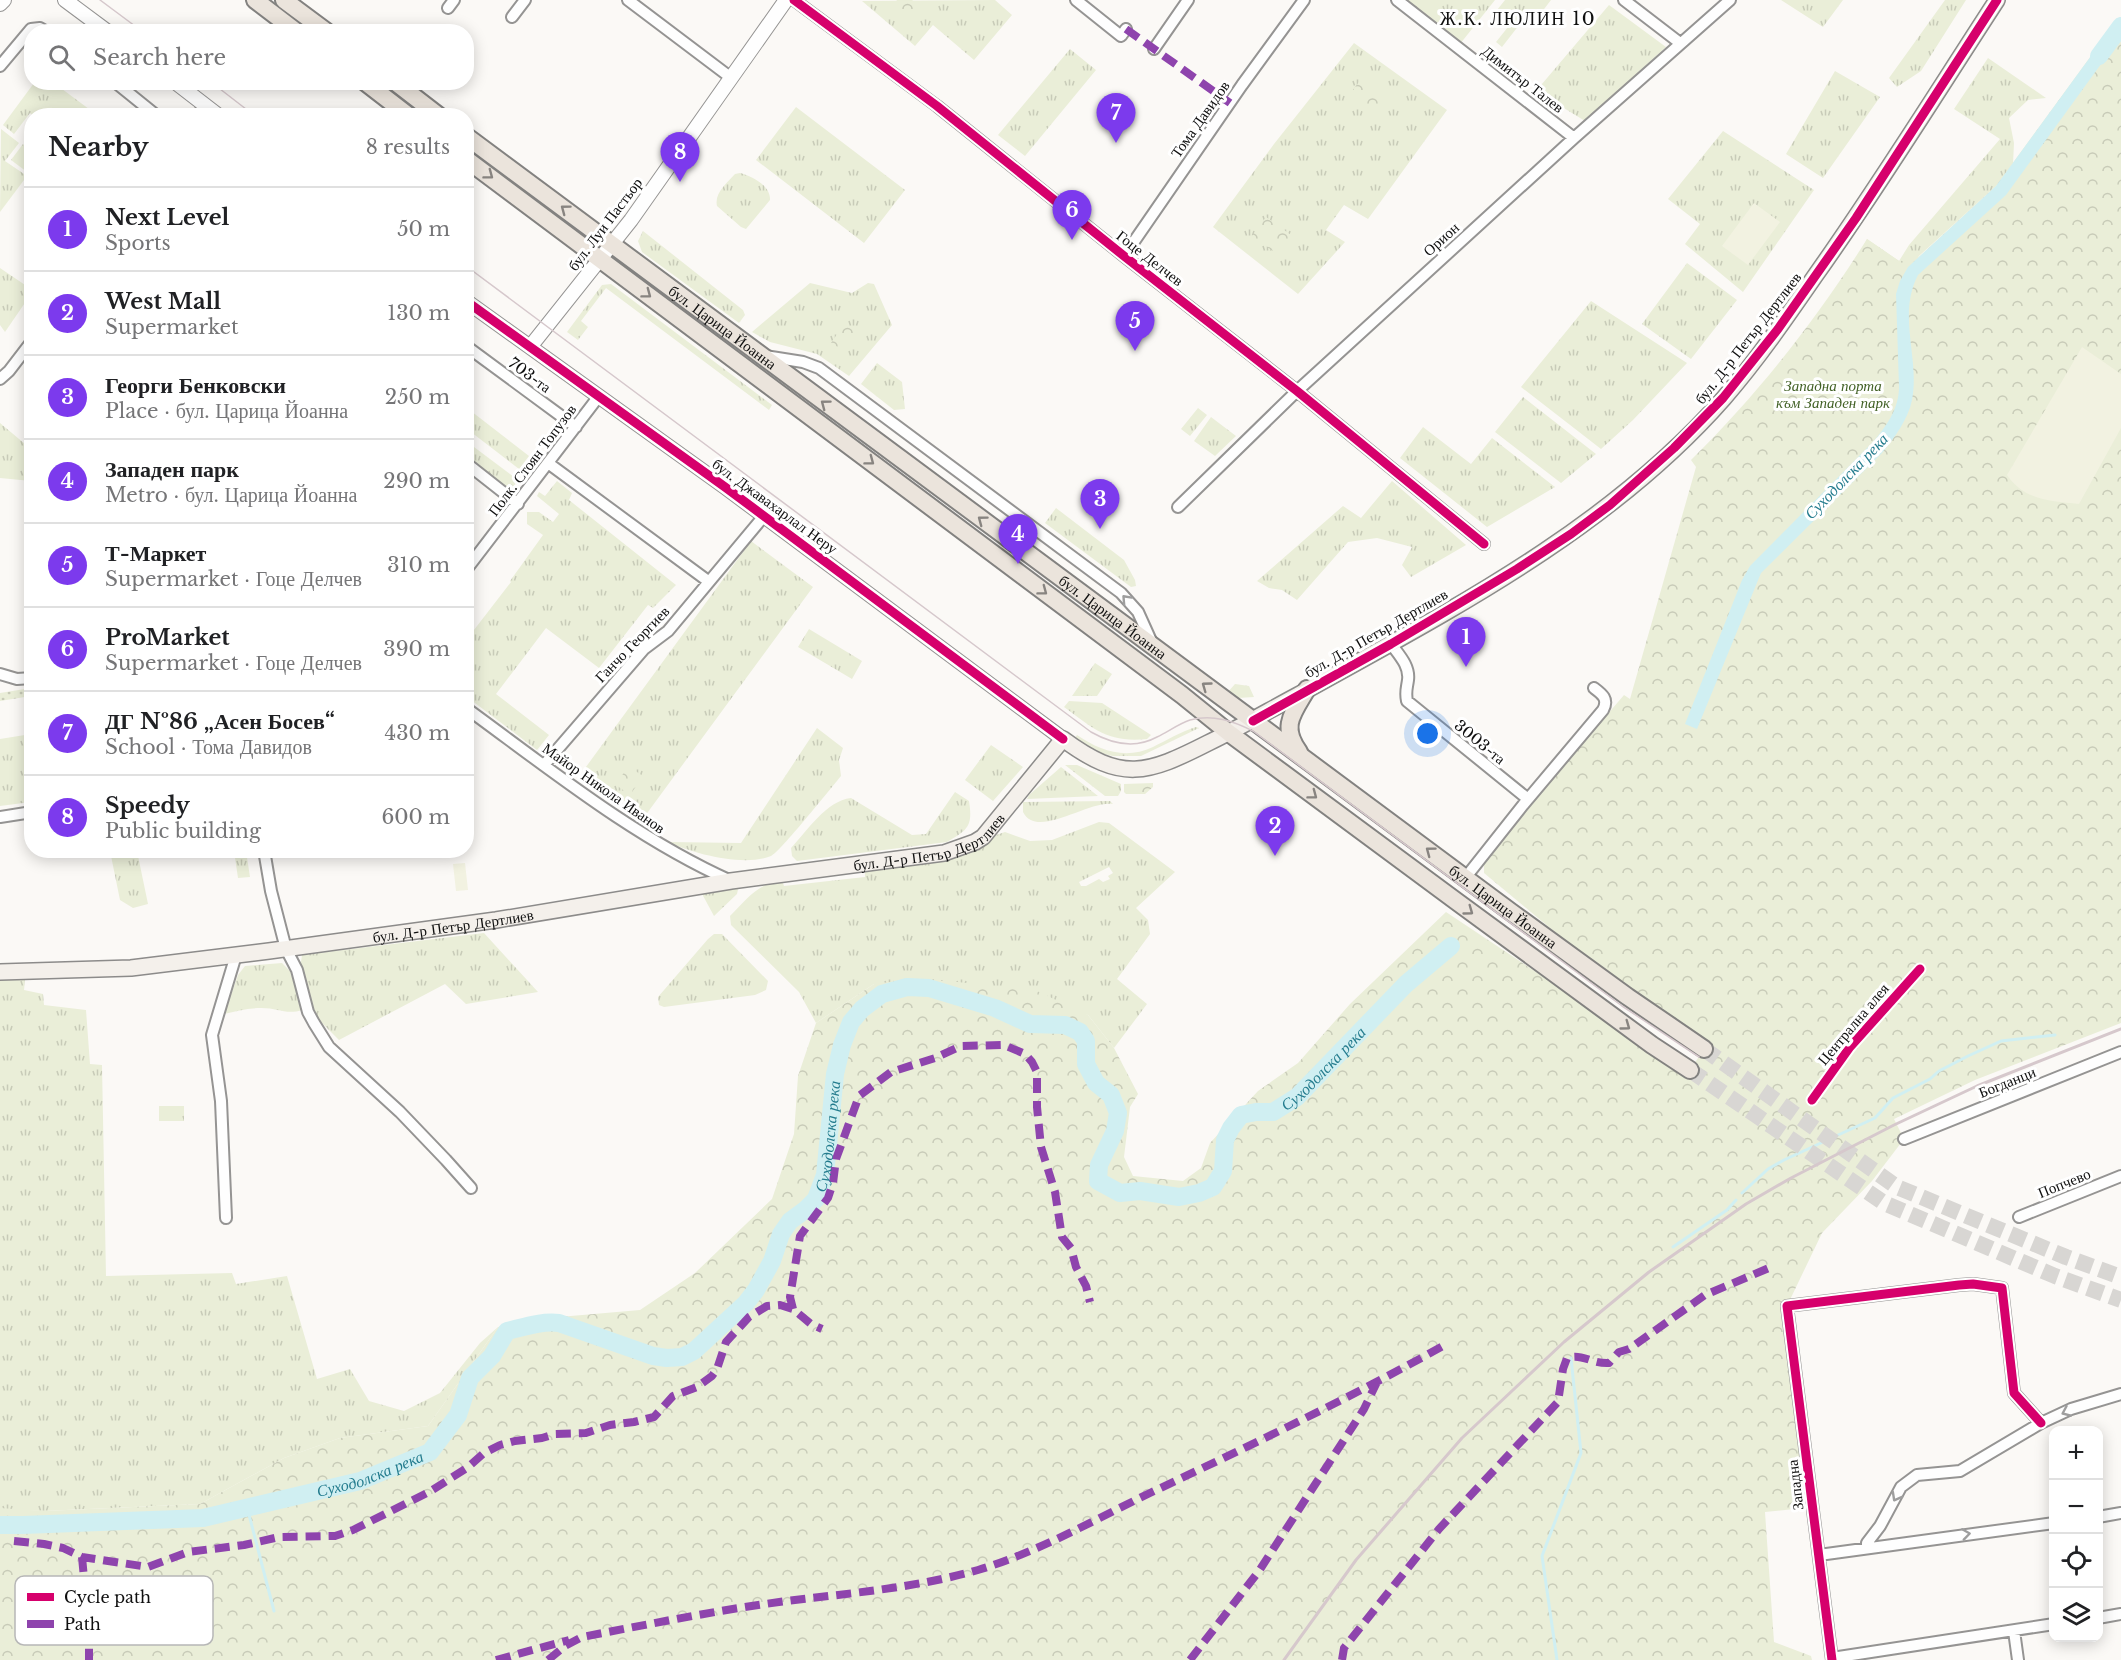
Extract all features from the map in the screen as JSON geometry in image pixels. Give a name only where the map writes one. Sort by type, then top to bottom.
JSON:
[{"type":"main road","points":[[255,0],[286,24]]},
{"type":"main road","points":[[284,0],[316,24]]},
{"type":"main road","name":"бул. Д-р Петър Дертлиев","points":[[0,972],[131,968],[286,949],[496,920],[731,881],[944,853],[983,837],[1063,739],[1086,756],[1119,768],[1149,769],[1175,760],[1253,721],[1391,644],[1517,569],[1571,534],[1633,485],[1724,398],[1778,329],[1856,218],[1997,0]]},
{"type":"main road","points":[[375,90],[399,108]]},
{"type":"main road","points":[[405,90],[429,108]]},
{"type":"main road","name":"бул. Царица Йоанна","points":[[474,142],[1155,649],[1620,991],[1704,1049]]},
{"type":"main road","name":"бул. Царица Йоанна","points":[[474,165],[1182,695],[1229,733],[1604,1010],[1690,1070]]},
{"type":"main road","points":[[1301,756],[1291,740],[1288,726],[1307,689]]},
{"type":"street","points":[[0,4],[4,0]]},
{"type":"street","points":[[65,0],[97,24]]},
{"type":"street","points":[[512,16],[525,0]]},
{"type":"street","points":[[628,0],[730,77]]},
{"type":"street","name":"бул. Луи Пастьор","points":[[530,347],[641,206],[786,0]]},
{"type":"street","name":"Гоце Делчев","points":[[794,0],[937,106],[1297,391],[1484,544]]},
{"type":"street","points":[[1076,0],[1124,32]]},
{"type":"street","points":[[1154,49],[1188,0]]},
{"type":"street","name":"Тома Давидов","points":[[1124,256],[1304,0]]},
{"type":"street","name":"Димитър Талев","points":[[1397,0],[1574,138]]},
{"type":"street","points":[[1624,0],[1680,43]]},
{"type":"street","name":"Орион","points":[[1178,507],[1297,391],[1574,138],[1730,0]]},
{"type":"street","points":[[0,66],[24,38]]},
{"type":"street","points":[[126,90],[147,108]]},
{"type":"street","points":[[182,90],[199,108]]},
{"type":"street","name":"бул. Джавахарлал Неру","points":[[474,307],[764,516],[1063,739]]},
{"type":"street","points":[[0,379],[24,351]]},
{"type":"street","name":"703-та","points":[[474,352],[576,427]]},
{"type":"street","points":[[760,355],[819,368],[1121,593],[1138,612],[1155,649]]},
{"type":"street","name":"Полк. Стоян Топузов","points":[[474,560],[599,396]]},
{"type":"street","points":[[548,463],[708,581]]},
{"type":"street","points":[[474,470],[518,504]]},
{"type":"street","name":"Ганчо Георгиев","points":[[544,765],[625,669],[644,649],[668,631],[764,516]]},
{"type":"street","name":"3003-та","points":[[1391,644],[1407,666],[1408,680],[1405,693],[1407,700],[1528,799]]},
{"type":"street","points":[[0,674],[24,679]]},
{"type":"street","points":[[1466,878],[1528,799],[1603,710],[1605,698],[1594,688]]},
{"type":"street","name":"Майор Никола Иванов","points":[[474,714],[647,837],[687,861],[731,881]]},
{"type":"street","points":[[0,817],[24,813]]},
{"type":"street","points":[[265,858],[271,891],[286,949],[297,970],[308,1012],[329,1047],[400,1112],[471,1188]]},
{"type":"street","points":[[226,1218],[221,1101],[212,1035],[236,955]]},
{"type":"street","name":"Богданци","points":[[1904,1139],[2121,1052]]},
{"type":"street","name":"Попчево","points":[[2019,1217],[2121,1176]]},
{"type":"street","name":"Западна","points":[[1832,1659],[1787,1306],[1959,1285],[1973,1284],[2002,1288],[2014,1393],[2041,1423]]},
{"type":"street","points":[[1867,1548],[1867,1543],[1880,1526],[1901,1487],[1917,1475],[1960,1471],[2041,1423],[2071,1409],[2121,1394]]},
{"type":"street","points":[[2103,1516],[2121,1514]]},
{"type":"street","points":[[1819,1555],[2049,1524]]},
{"type":"street","points":[[2103,1617],[2121,1614]]},
{"type":"street","points":[[1832,1659],[2049,1625]]},
{"type":"street","points":[[2014,1631],[2018,1660]]},
{"type":"green space","points":[[897,0],[912,0],[922,8],[913,19],[894,4]]},
{"type":"green space","points":[[995,0],[1012,15],[974,60],[933,25],[915,46],[862,1]]},
{"type":"green space","points":[[1403,0],[1495,0],[1460,44]]},
{"type":"green space","points":[[1505,0],[1551,0],[1538,17],[1530,11],[1502,47],[1496,42],[1512,22],[1497,10]]},
{"type":"green space","points":[[1781,0],[1843,0],[1823,27]]},
{"type":"green space","points":[[1945,0],[1966,0],[1921,71],[1897,87],[1889,78]]},
{"type":"green space","points":[[1609,5],[1666,47],[1585,121],[1536,91]]},
{"type":"green space","name":"Западна порта към Западен парк","points":[[2121,26],[2121,1023],[1975,1080],[1894,1119],[1904,1139],[1872,1181],[1822,1233],[1787,1306],[1813,1507],[1765,1512],[1774,1642],[1811,1656],[1812,1660],[0,1660],[0,1508],[44,1511],[200,1504],[284,1458],[340,1438],[428,1426],[498,1327],[536,1319],[640,1310],[695,1273],[772,1199],[794,1134],[798,1076],[816,1023],[874,984],[922,978],[1037,991],[1088,1015],[1114,1048],[1138,1094],[1130,1107],[1124,1157],[1133,1176],[1183,1181],[1201,1168],[1210,1143],[1258,1091],[1298,1063],[1350,1004],[1446,912],[1688,1073],[1704,1049],[1592,963],[1484,873],[1484,863],[1539,794],[1624,695],[1630,699],[1696,467],[1691,460],[1740,409],[1785,355],[1828,298],[1867,239],[1908,267],[1996,186],[2107,34],[2112,38]]},
{"type":"green space","points":[[1354,43],[1447,110],[1368,219],[1344,205],[1326,230],[1345,242],[1298,294],[1213,227],[1274,144]]},
{"type":"green space","points":[[1070,49],[1096,70],[1025,156],[998,135]]},
{"type":"green space","name":"Западна порта към Западен парк","points":[[1988,58],[2046,98],[2028,100],[2009,118],[2014,143],[2013,164],[1996,186],[1919,256],[1640,709],[1867,239],[1899,261],[1909,245],[2000,139],[1954,109]]},
{"type":"green space","points":[[1835,71],[1880,97],[1823,178],[1786,154]]},
{"type":"green space","points":[[1362,78],[1386,96],[1370,117],[1346,99]]},
{"type":"green space","points":[[29,90],[63,90],[88,108],[24,108],[24,121],[14,134],[3,125]]},
{"type":"green space","points":[[796,107],[905,190],[864,243],[756,160]]},
{"type":"green space","points":[[1,129],[19,143],[5,161],[24,174],[24,180],[0,212]]},
{"type":"green space","points":[[1723,131],[1814,190],[1743,292],[1685,244],[1700,224],[1668,199]]},
{"type":"green space","points":[[23,144],[24,170],[11,160]]},
{"type":"green space","points":[[740,173],[760,182],[767,190],[770,200],[746,229],[717,206],[717,197],[722,188],[735,174]]},
{"type":"green space","points":[[1754,203],[1780,222],[1748,265],[1722,246]]},
{"type":"green space","points":[[1266,217],[1291,235],[1277,254],[1252,236]]},
{"type":"green space","points":[[643,231],[743,310],[745,315],[739,323],[642,252],[638,241]]},
{"type":"green space","points":[[1687,263],[1737,300],[1691,359],[1642,324]]},
{"type":"green space","points":[[0,268],[24,284],[24,304],[5,332],[0,325]]},
{"type":"green space","points":[[810,283],[852,293],[868,283],[874,284],[892,325],[849,376],[817,354],[770,342],[752,332]]},
{"type":"green space","points":[[611,284],[772,405],[769,410],[606,288],[581,321],[588,327],[578,340],[567,332],[602,285]]},
{"type":"green space","points":[[1591,301],[1687,363],[1633,420],[1601,449],[1521,387]]},
{"type":"green space","points":[[844,324],[860,334],[847,353],[831,343]]},
{"type":"green space","points":[[2082,347],[2121,374],[2121,428],[2079,504],[2058,502],[2030,495],[2014,484],[2007,475]]},
{"type":"green space","points":[[877,363],[902,382],[905,409],[894,410],[861,384]]},
{"type":"green space","points":[[1523,397],[1596,454],[1561,483],[1495,432]]},
{"type":"green space","points":[[1198,408],[1207,415],[1190,436],[1181,429]]},
{"type":"green space","points":[[474,413],[529,456],[519,469],[474,434]]},
{"type":"green space","points":[[1211,417],[1236,436],[1215,456],[1194,441]]},
{"type":"green space","points":[[0,423],[24,443],[24,480],[0,478]]},
{"type":"green space","points":[[1423,427],[1471,464],[1492,438],[1555,487],[1487,527],[1400,458]]},
{"type":"green space","points":[[474,447],[518,480],[511,490],[474,462]]},
{"type":"green space","points":[[557,481],[572,493],[569,500],[676,585],[653,608],[648,605],[599,668],[546,628],[496,694],[549,735],[537,750],[474,702],[474,630],[543,535],[527,524],[527,512],[539,512],[553,522],[559,514],[537,496],[539,492],[545,496]]},
{"type":"green space","points":[[1392,481],[1466,545],[1411,577],[1402,565],[1412,547],[1377,538],[1348,542],[1297,600],[1282,590],[1269,588],[1257,581],[1343,506],[1361,518]]},
{"type":"green space","points":[[1056,508],[1124,560],[1136,586],[1131,587],[1045,523]]},
{"type":"green space","points":[[751,541],[813,587],[645,816],[583,771]]},
{"type":"green space","points":[[809,629],[862,661],[852,679],[798,647]]},
{"type":"green space","points":[[1095,663],[1112,674],[1097,696],[1072,696]]},
{"type":"green space","points":[[1235,684],[1249,686],[1254,697],[1238,698],[1227,693]]},
{"type":"green space","points":[[24,689],[24,697],[0,701],[0,693]]},
{"type":"green space","points":[[1069,701],[1102,703],[1151,735],[1147,739],[1133,740],[1102,733],[1064,707]]},
{"type":"green space","points":[[1196,727],[1199,728],[1141,756],[1113,756],[1100,753],[1075,738],[1077,735],[1114,752],[1133,753],[1153,747]]},
{"type":"green space","points":[[817,728],[843,748],[839,760],[841,776],[771,856],[760,859],[733,860],[705,855],[668,842],[741,843]]},
{"type":"green space","points":[[24,735],[24,803],[0,806],[0,739]]},
{"type":"green space","points":[[991,745],[1023,767],[993,801],[965,780]]},
{"type":"green space","points":[[1065,765],[1077,765],[1121,784],[1121,791],[1118,796],[1105,796]]},
{"type":"green space","points":[[628,766],[643,776],[630,795],[616,785]]},
{"type":"green space","points":[[1061,767],[1098,796],[1027,799]]},
{"type":"green space","points":[[1153,783],[1153,787],[1145,794],[1126,794],[1124,792],[1124,784]]},
{"type":"green space","points":[[955,792],[969,801],[970,816],[964,830],[947,842],[797,861],[792,856],[791,848],[811,825],[826,810],[842,800],[851,798],[912,835],[926,834]]},
{"type":"green space","points":[[1110,801],[1113,804],[1103,804],[1051,821],[1030,820],[1023,812],[1023,802]]},
{"type":"green space","points":[[1099,822],[1109,823],[1175,872],[1136,908],[1148,920],[1150,934],[1117,979],[1147,1004],[1114,1048],[1088,1015],[874,984],[816,1023],[799,992],[731,925],[730,916],[742,903],[759,888],[773,882],[782,880],[784,886],[865,877],[865,871],[944,861],[979,849],[996,835],[1005,832],[1030,841],[1052,840]],"holes":[[[1109,867],[1113,873],[1108,876],[1110,879],[1103,882],[1099,879],[1086,886],[1081,886],[1079,882]]]},
{"type":"green space","points":[[111,858],[138,858],[148,904],[133,908],[120,900]]},
{"type":"green space","points":[[235,858],[247,858],[250,877],[238,878]]},
{"type":"green space","points":[[465,863],[468,890],[456,891],[453,864]]},
{"type":"green space","points":[[739,885],[737,894],[714,916],[701,892]]},
{"type":"green space","points":[[484,933],[538,992],[466,1004],[445,984],[339,1040],[311,1012],[300,969],[302,955]]},
{"type":"green space","points":[[714,934],[722,934],[768,981],[766,990],[755,995],[664,1007],[659,1005],[658,997]]},
{"type":"green space","points":[[282,963],[293,974],[303,1010],[287,1012],[256,1008],[224,1014],[238,975],[245,966]]},
{"type":"green space","points":[[0,979],[25,980],[24,990],[43,994],[44,1005],[86,1010],[90,1064],[102,1065],[106,1276],[232,1273],[236,1284],[287,1276],[317,1379],[350,1369],[369,1401],[404,1411],[440,1393],[480,1343],[498,1327],[428,1426],[340,1438],[284,1458],[200,1504],[44,1511],[13,1510],[0,1518]]},
{"type":"green space","points":[[159,1106],[184,1106],[184,1121],[159,1121]]},
{"type":"water","points":[[2107,34],[2117,42],[2006,195],[1918,275],[1909,306],[1914,384],[1912,400],[1904,422],[1882,453],[1761,573],[1697,729],[1685,724],[1742,580],[1750,566],[1872,443],[1891,417],[1897,403],[1899,387],[1896,294],[1908,267],[1996,186]]},
{"type":"waterway","name":"Суходолска река","points":[[2099,56],[2121,26]]},
{"type":"waterway","name":"Суходолска река","points":[[0,1525],[203,1518],[360,1481],[430,1452],[458,1415],[470,1378],[492,1356],[507,1331],[539,1324],[559,1323],[653,1356],[682,1357],[694,1351],[746,1303],[772,1261],[781,1234],[790,1221],[816,1199],[825,1175],[835,1074],[842,1045],[851,1022],[862,1009],[882,994],[907,987],[929,988],[995,1008],[1030,1024],[1065,1025],[1080,1032],[1086,1041],[1086,1064],[1096,1083],[1111,1095],[1118,1113],[1115,1131],[1099,1165],[1098,1181],[1120,1193],[1140,1191],[1179,1197],[1199,1193],[1213,1187],[1223,1171],[1225,1140],[1241,1115],[1273,1112],[1297,1097],[1406,984],[1451,946]]},
{"type":"waterway","points":[[1742,1193],[1768,1169],[1875,1118],[1893,1098],[1968,1056],[2001,1041],[2055,1035]]},
{"type":"waterway","points":[[1673,1247],[1727,1210],[1736,1200]]},
{"type":"waterway","points":[[1557,1660],[1542,1556],[1581,1453],[1571,1358]]},
{"type":"waterway","points":[[247,1507],[274,1611]]},
{"type":"tunnel","points":[[1704,1049],[1897,1187],[2066,1257],[2121,1277]]},
{"type":"tunnel","points":[[1690,1070],[1884,1203],[2055,1276],[2121,1300]]},
{"type":"tram line","points":[[100,0],[132,24]]},
{"type":"tram line","points":[[221,90],[245,108]]},
{"type":"tram line","points":[[474,272],[1091,732],[1115,742],[1140,743],[1198,718],[1215,718],[1253,731],[1622,1006],[1699,1057]]},
{"type":"railway","points":[[1284,1660],[1356,1560],[1462,1438],[1564,1342],[1649,1272],[1746,1204],[1791,1178],[1894,1125],[1977,1086],[2121,1029]]},
{"type":"marked path","points":[[1126,29],[1230,103]]},
{"type":"marked path","points":[[793,1309],[790,1297],[800,1236],[828,1198],[833,1183],[836,1159],[859,1096],[891,1072],[935,1058],[961,1046],[1004,1045],[1025,1054],[1032,1062],[1037,1072],[1037,1107],[1041,1147],[1055,1192],[1062,1237],[1071,1248],[1090,1302]]},
{"type":"marked path","points":[[1342,1660],[1344,1648],[1439,1529],[1558,1402],[1567,1358],[1578,1357],[1609,1363],[1619,1352],[1629,1349],[1705,1295],[1769,1268]]},
{"type":"marked path","points":[[14,1541],[44,1544],[63,1548],[82,1557],[148,1567],[188,1552],[244,1545],[279,1537],[335,1536],[353,1530],[429,1492],[467,1468],[484,1453],[500,1445],[555,1434],[586,1433],[610,1425],[654,1417],[673,1396],[697,1387],[712,1376],[717,1369],[726,1342],[749,1317],[767,1306],[780,1305],[793,1309],[811,1324],[822,1329]]},
{"type":"marked path","points":[[548,1660],[565,1646],[582,1637],[735,1609],[907,1586],[1000,1563],[1066,1535],[1261,1440],[1443,1346]]},
{"type":"marked path","points":[[1190,1660],[1259,1571],[1364,1409],[1377,1382]]},
{"type":"marked path","points":[[82,1557],[84,1576]]},
{"type":"marked path","points":[[496,1660],[569,1640]]},
{"type":"marked path","points":[[89,1645],[89,1660]]},
{"type":"cycle path","points":[[794,0],[937,106],[1297,391],[1484,544]]},
{"type":"cycle path","points":[[1253,721],[1391,644],[1571,534],[1610,505],[1674,448],[1723,398],[1778,329],[1856,218],[1997,0]]},
{"type":"cycle path","points":[[474,307],[725,487],[1063,739]]},
{"type":"cycle path","name":"Централна алея","points":[[1812,1100],[1850,1047],[1920,969]]},
{"type":"cycle path","points":[[1832,1660],[1787,1306],[1959,1285],[1973,1284],[2002,1288],[2014,1393],[2041,1423]]},
{"type":"place","name":"ДГ №86 „Асен Босев“","points":[[1116,143]]},
{"type":"place","name":"Speedy","points":[[680,182]]},
{"type":"place","name":"ProMarket","points":[[1072,240]]},
{"type":"place","name":"Т-Маркет","points":[[1135,351]]},
{"type":"place","name":"Георги Бенковски","points":[[1100,529]]},
{"type":"place","name":"Западен парк","points":[[1018,564]]},
{"type":"place","name":"Next Level","points":[[1466,667]]},
{"type":"place","name":"West Mall","points":[[1275,856]]},
{"type":"district","name":"Ж.К. ЛЮЛИН 10","points":[[1518,19]]}]
